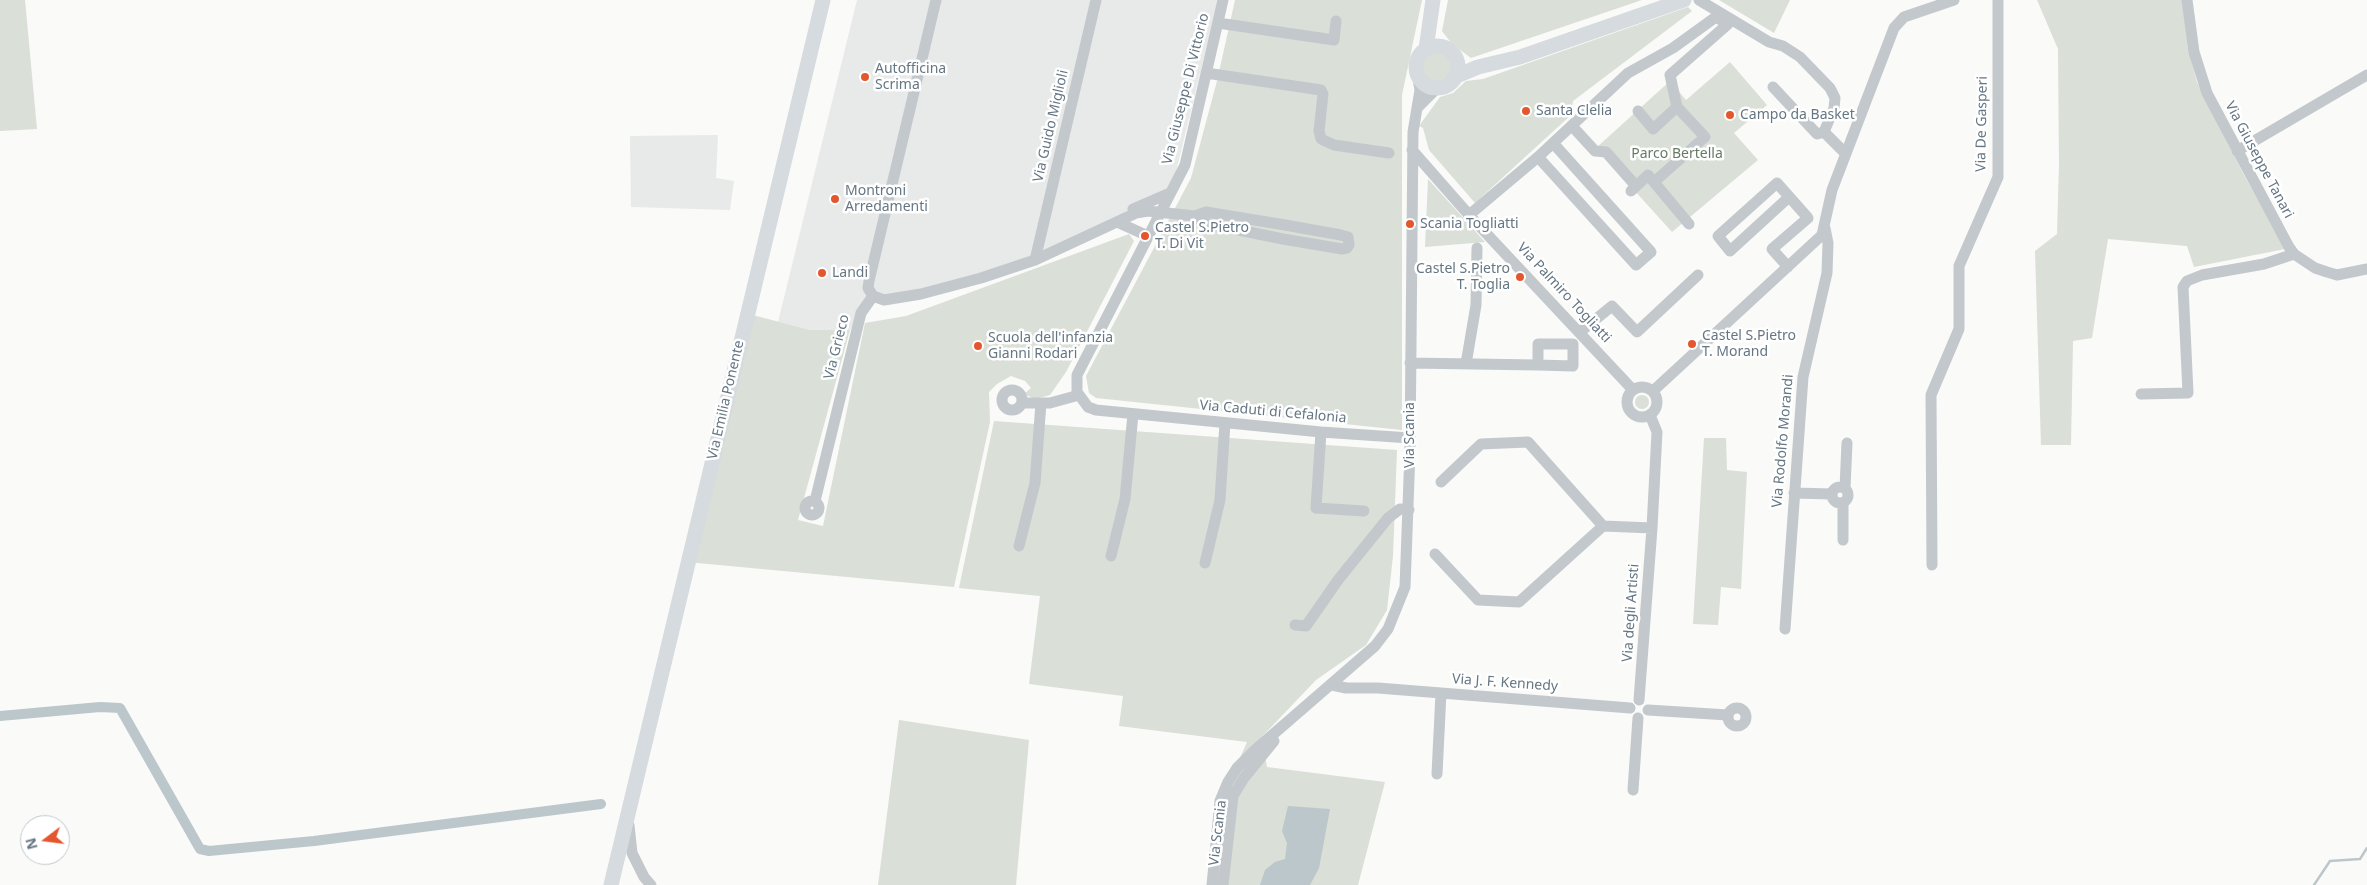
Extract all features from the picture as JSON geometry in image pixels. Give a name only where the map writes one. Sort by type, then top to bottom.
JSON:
[{"type":"main road","name":"Via Emilia Ponente","points":[[611,885],[823,0]]},
{"type":"main road","name":"Via Scania","points":[[1417,73],[1416,62],[1426,48],[1433,0]]},
{"type":"main road","points":[[1417,73],[1424,83],[1436,89],[1446,85],[1454,77],[1478,67],[1502,63],[1684,0]]},
{"type":"main road","points":[[1431,17],[1457,63],[1454,77]]},
{"type":"main road","points":[[1426,48],[1439,46],[1478,67]]},
{"type":"street","points":[[936,0],[868,280],[868,288],[873,296],[884,300],[921,294],[981,278],[1035,260],[1136,213],[1148,211],[1195,216],[1206,212],[1335,233],[1348,237],[1349,245],[1347,248],[1342,249],[1283,239],[1204,223],[1195,216]]},
{"type":"street","name":"Via Guido Miglioli","points":[[1035,260],[1096,0]]},
{"type":"street","name":"Via Giuseppe Di Vittorio","points":[[1079,395],[1076,384],[1077,375],[1185,165],[1223,0]]},
{"type":"street","points":[[1654,182],[1705,137],[1677,107],[1670,75],[1728,24],[1699,0]]},
{"type":"street","points":[[1653,391],[1740,309],[1816,242],[1825,228],[1832,190],[1894,28],[1898,21],[1954,0]]},
{"type":"street","name":"Via De Gasperi","points":[[1932,565],[1931,396],[1959,329],[1959,266],[1998,177],[1998,0]]},
{"type":"street","name":"Via Giuseppe Tanari","points":[[2187,0],[2198,68],[2207,93],[2294,254],[2316,268],[2337,274],[2367,269]]},
{"type":"street","points":[[1469,215],[1538,157],[1628,73],[1673,48],[1714,11]]},
{"type":"street","points":[[1714,11],[1800,57],[1830,88],[1835,98],[1834,108],[1824,132]]},
{"type":"street","points":[[1218,22],[1334,40],[1336,21]]},
{"type":"street","points":[[1206,73],[1321,90],[1319,131],[1321,139],[1334,145],[1389,153]]},
{"type":"street","name":"Via Scania","points":[[1212,885],[1220,801],[1224,790],[1238,768],[1375,646],[1388,629],[1405,586],[1409,510],[1412,150],[1420,90],[1417,73]]},
{"type":"street","points":[[2237,151],[2367,75]]},
{"type":"street","points":[[1773,87],[1816,134],[1824,132]]},
{"type":"street","points":[[1418,107],[1436,89]]},
{"type":"street","points":[[1638,111],[1653,129],[1677,107]]},
{"type":"street","points":[[1572,126],[1595,151],[1606,152],[1633,189],[1648,175],[1690,224]]},
{"type":"street","points":[[1824,132],[1846,153]]},
{"type":"street","points":[[1538,157],[1636,265],[1651,252],[1553,143]]},
{"type":"street","name":"Via Palmiro Togliatti","points":[[1412,150],[1469,215],[1633,390]]},
{"type":"street","points":[[1788,267],[1772,249],[1808,218],[1777,183],[1718,236],[1730,251],[1789,197]]},
{"type":"street","points":[[1117,222],[1127,211],[1170,193]]},
{"type":"street","points":[[1117,222],[1148,236]]},
{"type":"street","name":"Via Rodolfo Morandi","points":[[1785,629],[1803,377],[1827,273],[1828,243],[1825,228]]},
{"type":"street","points":[[1466,364],[1476,305],[1477,248]]},
{"type":"street","points":[[2140,394],[2188,393],[2183,287],[2187,281],[2202,275],[2264,264],[2294,254]]},
{"type":"street","points":[[1580,332],[1612,306],[1637,332],[1698,275]]},
{"type":"street","name":"Via Grieco","points":[[815,501],[861,313],[873,296]]},
{"type":"street","points":[[1410,364],[1538,365]]},
{"type":"street","points":[[1640,387],[1653,391],[1657,403],[1656,409],[1650,414],[1638,416],[1630,411],[1628,400],[1633,390],[1640,387]]},
{"type":"street","points":[[1022,403],[1050,403],[1079,395]]},
{"type":"street","name":"Via Caduti di Cefalonia","points":[[1079,395],[1088,407],[1096,410],[1322,432],[1410,438]]},
{"type":"street","points":[[1019,546],[1034,483],[1041,403]]},
{"type":"street","points":[[1111,556],[1125,499],[1133,414]]},
{"type":"street","name":"Via degli Artisti","points":[[1639,700],[1657,432],[1650,414]]},
{"type":"street","points":[[1205,563],[1220,500],[1226,423]]},
{"type":"street","points":[[1322,432],[1316,508],[1364,511]]},
{"type":"street","points":[[1440,482],[1481,444],[1528,442],[1603,526]]},
{"type":"street","points":[[1843,540],[1843,503],[1849,495],[1845,488],[1848,444]]},
{"type":"street","points":[[1832,494],[1838,486],[1845,488]]},
{"type":"street","points":[[1794,493],[1832,494]]},
{"type":"street","points":[[1832,494],[1835,502],[1843,503]]},
{"type":"street","points":[[1294,625],[1306,626],[1338,580],[1388,518],[1400,509],[1409,510]]},
{"type":"street","points":[[1436,554],[1478,600],[1519,602],[1603,526],[1652,528]]},
{"type":"street","points":[[1349,671],[1363,684],[1378,688]]},
{"type":"street","points":[[1332,685],[1346,688],[1378,688]]},
{"type":"street","name":"Via J. F. Kennedy","points":[[1378,688],[1630,708]]},
{"type":"street","points":[[1437,774],[1441,693]]},
{"type":"street","points":[[1639,700],[1646,702],[1648,710],[1645,716],[1638,718],[1632,714],[1630,708],[1634,701],[1639,700]]},
{"type":"street","points":[[1648,710],[1728,715]]},
{"type":"street","points":[[1633,790],[1638,718]]},
{"type":"street","name":"Via Scania","points":[[1223,885],[1230,806],[1233,796],[1244,778],[1292,719]]},
{"type":"street","points":[[630,801],[629,830],[632,853],[650,885]]},
{"type":"shaded area","points":[[857,0],[1218,0],[1172,188],[1046,254],[967,282],[897,295],[873,296],[850,330],[810,330],[778,322]]},
{"type":"shaded area","points":[[718,135],[716,178],[734,181],[730,210],[631,207],[630,136]]},
{"type":"shaded area","points":[[1288,806],[1330,809],[1319,868],[1310,885],[1260,885],[1265,870],[1275,862],[1285,859],[1287,843],[1282,831]]},
{"type":"green space","points":[[0,0],[25,0],[37,129],[0,131]]},
{"type":"green space","points":[[1235,0],[1422,0],[1402,95],[1402,430],[1096,398],[1089,393],[1086,376],[1191,178],[1217,81]]},
{"type":"green space","points":[[1448,0],[1642,0],[1471,58],[1452,44],[1442,31]]},
{"type":"green space","points":[[1719,0],[1790,0],[1774,33]]},
{"type":"green space","points":[[2037,0],[2183,0],[2188,48],[2197,82],[2243,173],[2285,249],[2194,267],[2187,246],[2108,239],[2092,338],[2073,341],[2071,445],[2041,445],[2035,251],[2057,234],[2059,165],[2058,49]]},
{"type":"green space","points":[[1688,7],[1692,11],[1573,101],[1571,115],[1475,203],[1429,150],[1423,128],[1419,126],[1440,97],[1453,93],[1466,81],[1483,79]]},
{"type":"green space","points":[[1437,52],[1443,53],[1448,57],[1452,62],[1452,74],[1448,79],[1443,83],[1437,84],[1431,83],[1426,79],[1422,74],[1421,68],[1422,62],[1426,57],[1431,53]]},
{"type":"green space","name":"Parco Bertella","points":[[1730,62],[1767,105],[1734,133],[1758,160],[1672,232],[1596,148],[1670,81],[1686,100]]},
{"type":"green space","points":[[1428,179],[1485,242],[1425,247]]},
{"type":"green space","points":[[1129,234],[1134,241],[1066,372],[1050,395],[1035,399],[1024,394],[1031,388],[1025,381],[1011,376],[997,384],[989,392],[990,422],[954,587],[687,562],[745,313],[810,330],[850,330],[798,520],[823,526],[865,323],[906,316]]},
{"type":"green space","points":[[1642,395],[1647,397],[1649,402],[1647,407],[1642,409],[1637,407],[1635,402],[1637,397]]},
{"type":"green space","points":[[994,421],[1397,450],[1393,556],[1387,610],[1366,645],[1316,680],[1256,743],[1263,744],[1267,767],[1385,782],[1358,885],[1215,885],[1224,794],[1247,742],[1119,726],[1123,696],[1029,684],[1040,596],[959,588]]},
{"type":"green space","points":[[1704,438],[1726,438],[1727,470],[1747,472],[1741,589],[1721,587],[1718,625],[1693,624]]},
{"type":"green space","points":[[899,720],[1029,740],[1016,885],[878,885]]},
{"type":"waterway","points":[[0,716],[100,707],[120,708],[200,849],[209,851],[314,841],[601,804]]},
{"type":"waterway","points":[[2314,885],[2330,861],[2360,859],[2367,848]]},
{"type":"place","name":"Autofficina Scrima","points":[[865,77]]},
{"type":"place","name":"Santa Clelia","points":[[1526,111]]},
{"type":"place","name":"Campo da Basket","points":[[1730,115]]},
{"type":"place","name":"Montroni Arredamenti","points":[[835,199]]},
{"type":"place","name":"Scania Togliatti","points":[[1410,224]]},
{"type":"place","name":"Castel S.Pietro T. Di Vit","points":[[1145,236]]},
{"type":"place","name":"Landi","points":[[822,273]]},
{"type":"place","name":"Castel S.Pietro T. Toglia","points":[[1520,277]]},
{"type":"place","name":"Castel S.Pietro T. Morand","points":[[1692,344]]},
{"type":"place","name":"Scuola dell'infanzia Gianni Rodari","points":[[978,346]]}]
